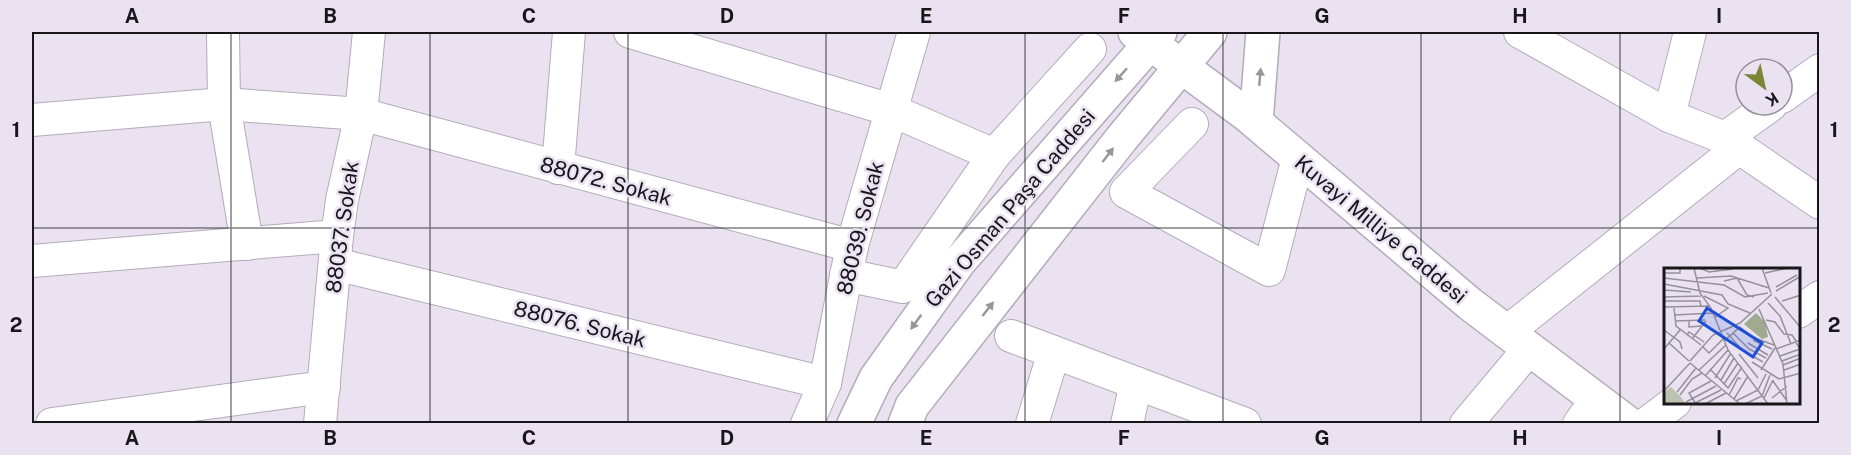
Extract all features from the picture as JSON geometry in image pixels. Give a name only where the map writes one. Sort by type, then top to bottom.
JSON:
[{"type":"main road","name":"Gazi Osman Paşa Caddesi","points":[[904,423],[912,406],[1122,138],[1210,32]]},
{"type":"main road","points":[[1256,122],[1263,32]]},
{"type":"main road","name":"Gazi Osman Paşa Caddesi","points":[[854,423],[876,378],[959,262],[1148,35]]},
{"type":"main road","name":"Kuvayi Milliye Caddesi","points":[[1148,35],[1182,66],[1256,122],[1470,304],[1518,341],[1588,412],[1629,423]]},
{"type":"street","points":[[223,32],[224,104],[247,244]]},
{"type":"street","name":"88037. Sokak","points":[[320,423],[342,200],[360,114],[369,32]]},
{"type":"street","points":[[558,168],[569,32]]},
{"type":"street","points":[[630,32],[891,110],[994,154],[1090,49]]},
{"type":"street","name":"88039. Sokak","points":[[807,423],[825,383],[849,260],[914,32]]},
{"type":"street","points":[[1520,32],[1669,116],[1732,143],[1820,203]]},
{"type":"street","points":[[1669,116],[1690,32]]},
{"type":"street","points":[[1794,88],[1820,70]]},
{"type":"street","name":"88072. Sokak","points":[[32,120],[224,104],[360,114],[558,168],[849,260],[903,287],[994,154]]},
{"type":"street","points":[[1466,423],[1518,341],[1759,117]]},
{"type":"street","points":[[1192,124],[1126,192],[1269,270],[1298,158]]},
{"type":"street","name":"88076. Sokak","points":[[32,261],[247,244],[336,250],[825,383]]},
{"type":"street","points":[[1800,311],[1820,297]]},
{"type":"street","points":[[1011,336],[1245,423]]},
{"type":"street","points":[[1032,423],[1054,352]]},
{"type":"street","points":[[1127,423],[1136,383]]},
{"type":"street","points":[[52,423],[324,387]]},
{"type":"street","points":[[1646,423],[1672,404]]}]
